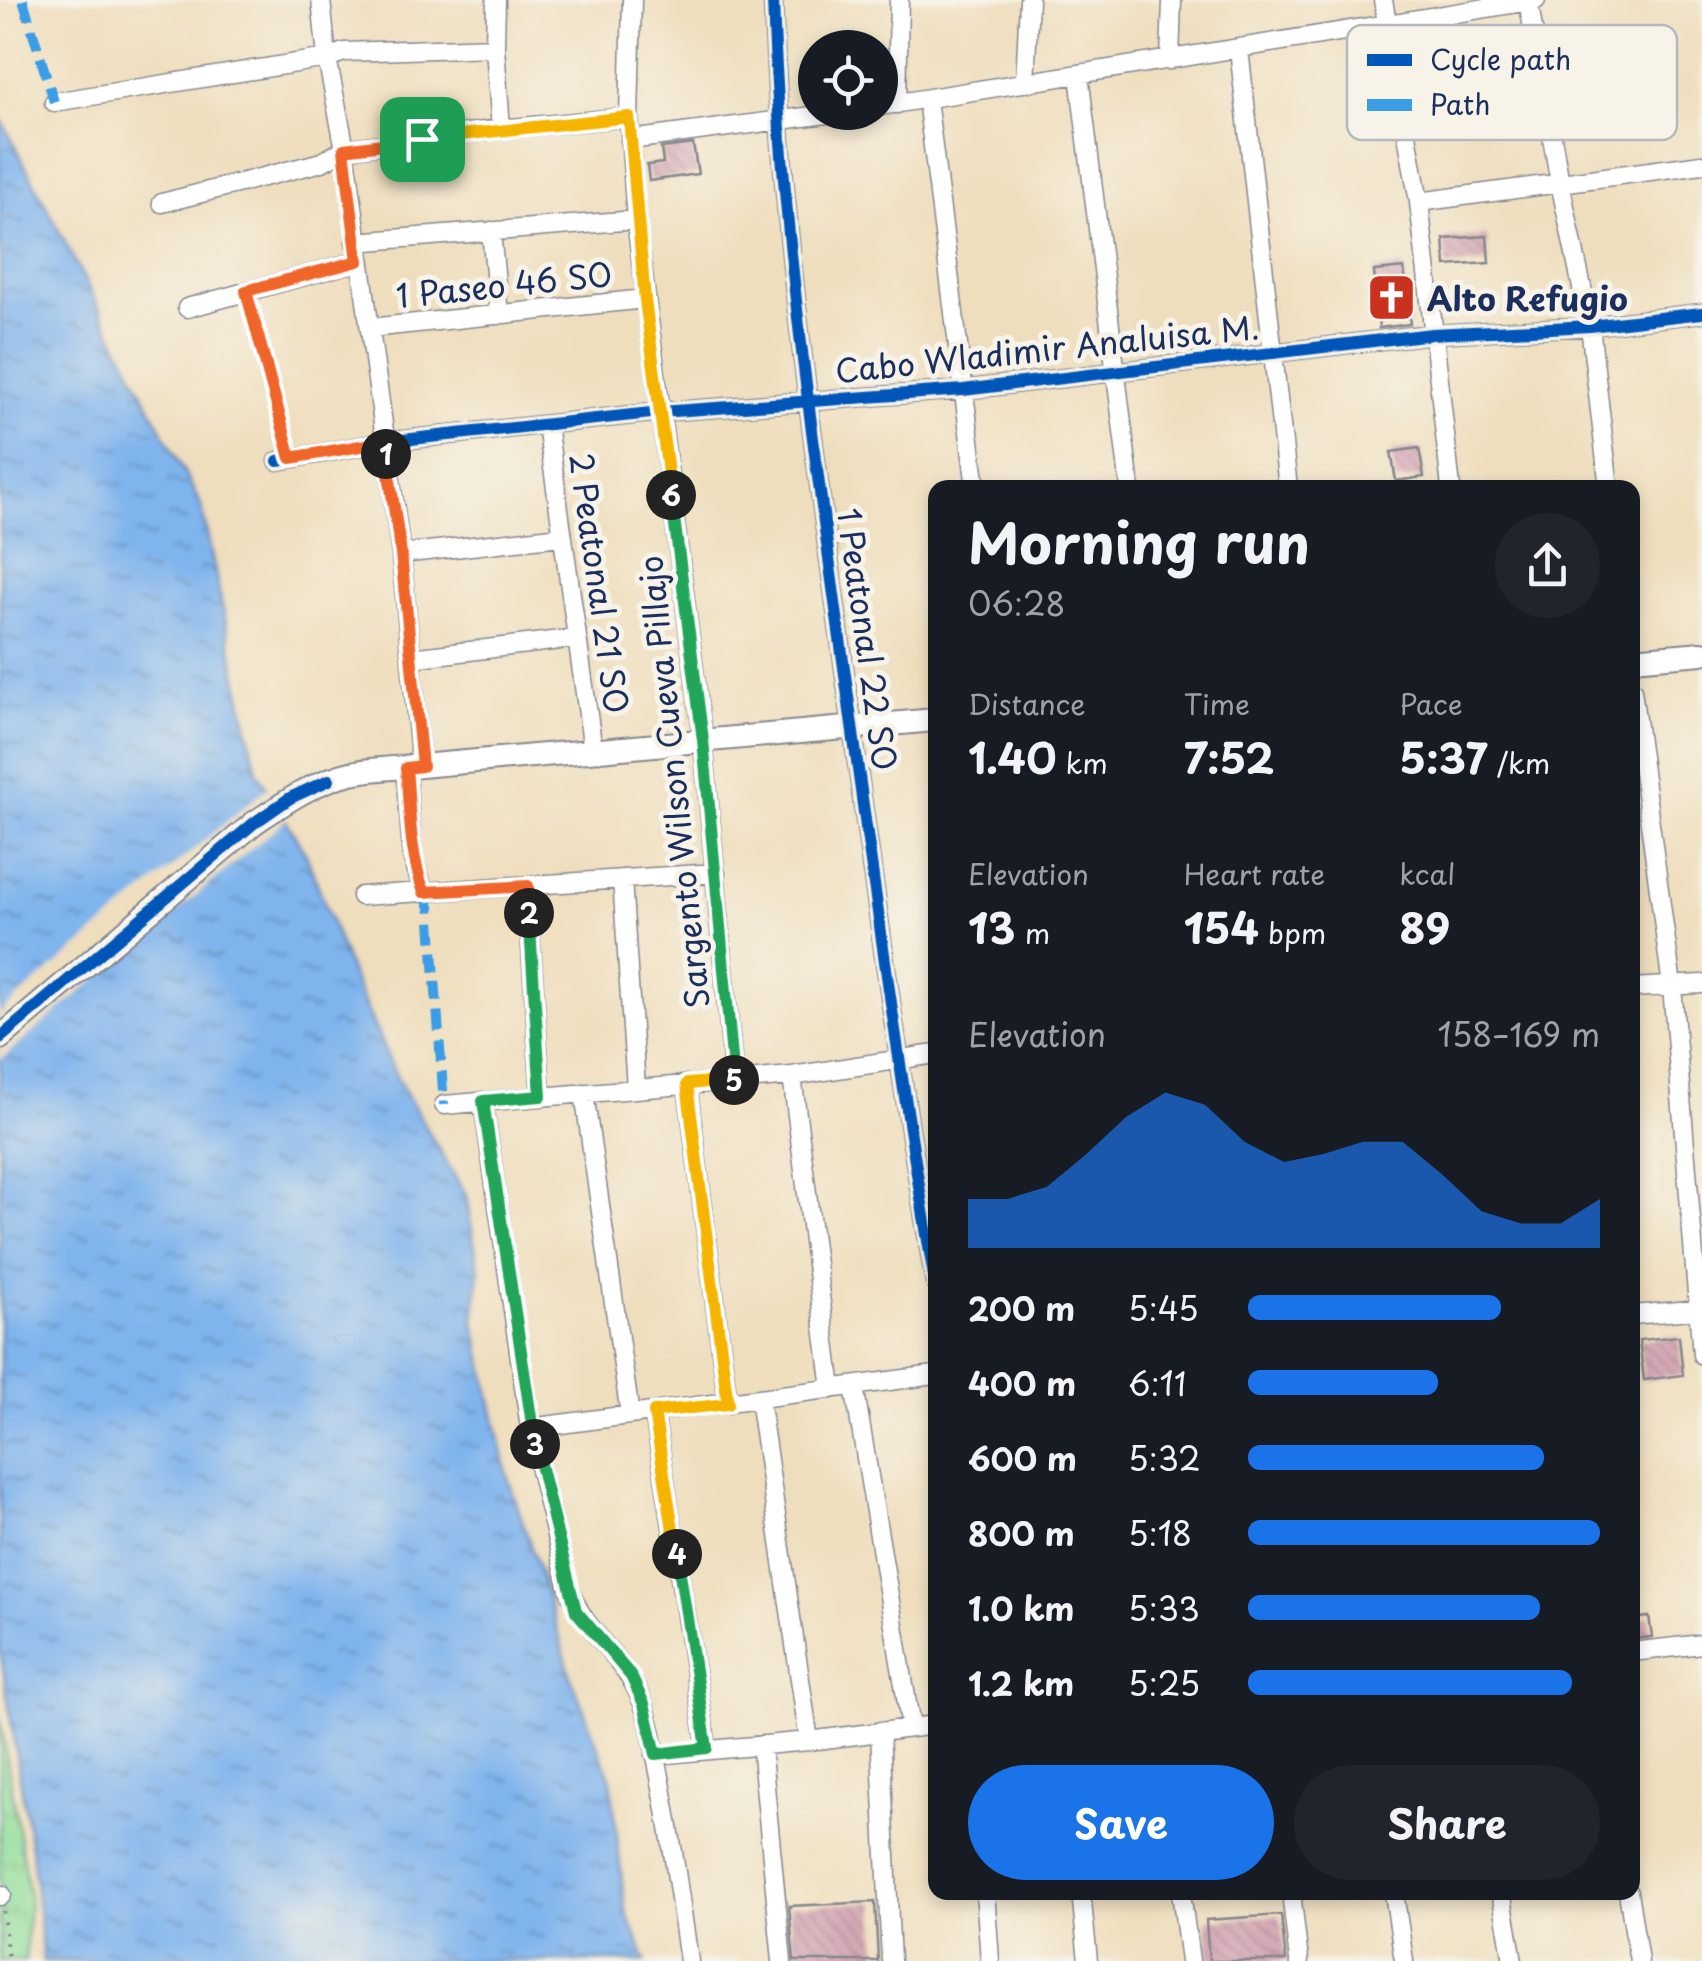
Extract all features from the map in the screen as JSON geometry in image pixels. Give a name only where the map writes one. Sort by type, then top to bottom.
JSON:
[{"type":"street","points":[[321,0],[401,554],[411,658],[412,855],[424,892]]},
{"type":"street","points":[[496,0],[501,129]]},
{"type":"street","name":"Sargento Wilson Cueva Pillajo","points":[[632,0],[629,117],[636,220],[703,740],[734,1080]]},
{"type":"street","name":"1 Peatonal 22 SO","points":[[773,0],[777,123],[807,400],[896,1058],[928,1242]]},
{"type":"street","points":[[896,30],[899,0]]},
{"type":"street","points":[[1025,83],[1029,0]]},
{"type":"street","points":[[1170,60],[1172,0]]},
{"type":"street","points":[[1383,0],[1389,25],[1531,0],[1535,25]]},
{"type":"street","points":[[898,103],[1347,32]]},
{"type":"street","points":[[54,102],[351,52],[495,47]]},
{"type":"street","points":[[1239,49],[1287,480]]},
{"type":"street","points":[[1079,75],[1129,480]]},
{"type":"street","points":[[927,99],[975,480]]},
{"type":"street","points":[[162,203],[322,162],[344,149],[629,117]]},
{"type":"street","points":[[630,140],[798,119]]},
{"type":"street","points":[[1408,140],[1451,480]]},
{"type":"street","points":[[1553,140],[1590,326],[1607,480]]},
{"type":"street","points":[[1418,202],[1702,164]]},
{"type":"street","points":[[187,308],[357,252],[491,232],[636,220]]},
{"type":"street","points":[[491,232],[499,315]]},
{"type":"street","name":"1 Paseo 46 SO","points":[[370,328],[645,300]]},
{"type":"street","name":"Cabo Wladimir Analuisa M.","points":[[285,460],[384,442],[660,412],[963,390],[1432,334],[1590,326],[1702,313]]},
{"type":"street","name":"2 Peatonal 21 SO","points":[[547,425],[593,750]]},
{"type":"street","points":[[401,554],[561,536]]},
{"type":"street","points":[[411,658],[577,638]]},
{"type":"street","points":[[1640,658],[1702,654]]},
{"type":"street","points":[[0,1038],[254,823],[290,798],[328,780],[351,773],[928,721]]},
{"type":"street","points":[[1640,749],[1672,986],[1702,1356]]},
{"type":"street","points":[[361,896],[716,873]]},
{"type":"street","points":[[622,879],[636,1088]]},
{"type":"street","points":[[528,886],[541,1096]]},
{"type":"street","points":[[1640,988],[1702,984]]},
{"type":"street","points":[[444,1105],[792,1076],[928,1055]]},
{"type":"street","points":[[792,1076],[832,1388]]},
{"type":"street","points":[[687,1084],[728,1404]]},
{"type":"street","points":[[584,1093],[630,1415]]},
{"type":"street","points":[[483,1101],[530,1428],[576,1611],[631,1676],[644,1704],[656,1754],[689,1961]]},
{"type":"street","points":[[1640,1314],[1699,1309]]},
{"type":"street","points":[[530,1428],[928,1376]]},
{"type":"street","points":[[854,1386],[911,1727]]},
{"type":"street","points":[[759,1398],[809,1741]]},
{"type":"street","points":[[654,1412],[707,1748]]},
{"type":"street","points":[[1640,1651],[1702,1644]]},
{"type":"street","points":[[656,1754],[928,1726]]},
{"type":"street","points":[[880,1731],[891,1961]]},
{"type":"street","points":[[761,1745],[782,1961]]},
{"type":"street","points":[[986,1900],[990,1961]]},
{"type":"street","points":[[1083,1900],[1088,1961]]},
{"type":"street","points":[[1182,1900],[1190,1961]]},
{"type":"street","points":[[1292,1900],[1299,1961]]},
{"type":"street","points":[[1395,1900],[1404,1961]]},
{"type":"street","points":[[1502,1900],[1513,1961]]},
{"type":"street","points":[[1629,1900],[1639,1961]]},
{"type":"path","points":[[246,291],[285,460]]},
{"type":"path","points":[[1,1896],[8,1961]]},
{"type":"green space","points":[[0,1716],[29,1897],[25,1961],[0,1961]]},
{"type":"water","points":[[0,117],[201,505],[257,772],[306,854],[351,974],[397,1078],[466,1196],[479,1270],[474,1321],[508,1478],[571,1677],[611,1780],[625,1909],[646,1961],[43,1961],[33,1861],[0,1650]]},
{"type":"pier","points":[[270,785],[289,817],[0,1060],[0,1013]]},
{"type":"building","points":[[693,144],[698,174],[649,181],[647,165],[663,163],[661,148]]},
{"type":"building","points":[[1487,236],[1489,263],[1446,266],[1444,239]]},
{"type":"building","name":"Alto Refugio","points":[[1404,268],[1410,324],[1379,328],[1374,271]]},
{"type":"building","points":[[1419,448],[1424,477],[1396,480],[1391,452]]},
{"type":"building","points":[[1679,1336],[1683,1375],[1644,1380],[1640,1340]]},
{"type":"building","points":[[1649,1617],[1652,1637],[1640,1638],[1640,1618]]},
{"type":"building","points":[[875,1902],[878,1961],[794,1961],[789,1906]]},
{"type":"building","points":[[1281,1915],[1286,1961],[1209,1961],[1206,1920]]},
{"type":"marked path","points":[[23,0],[54,102]]},
{"type":"marked path","points":[[424,893],[430,907],[444,1105]]},
{"type":"cycle path","points":[[773,0],[782,160],[808,400],[885,961],[928,1239]]},
{"type":"cycle path","points":[[278,461],[384,442],[660,412],[963,390],[1432,334],[1590,326],[1702,313]]},
{"type":"cycle path","points":[[0,1038],[254,823],[290,798],[329,780]]},
{"type":"place","name":"Alto Refugio","points":[[1392,298]]},
{"type":"route","points":[[629,117],[645,300],[703,740],[734,1080],[687,1084],[728,1404],[654,1412],[707,1748],[656,1754],[644,1704],[631,1676],[576,1611],[530,1428],[483,1101],[541,1096],[528,886],[424,892],[412,855],[406,768],[422,766],[401,554],[384,442],[291,458],[246,291],[358,261],[344,149],[422,139],[629,117]]}]
